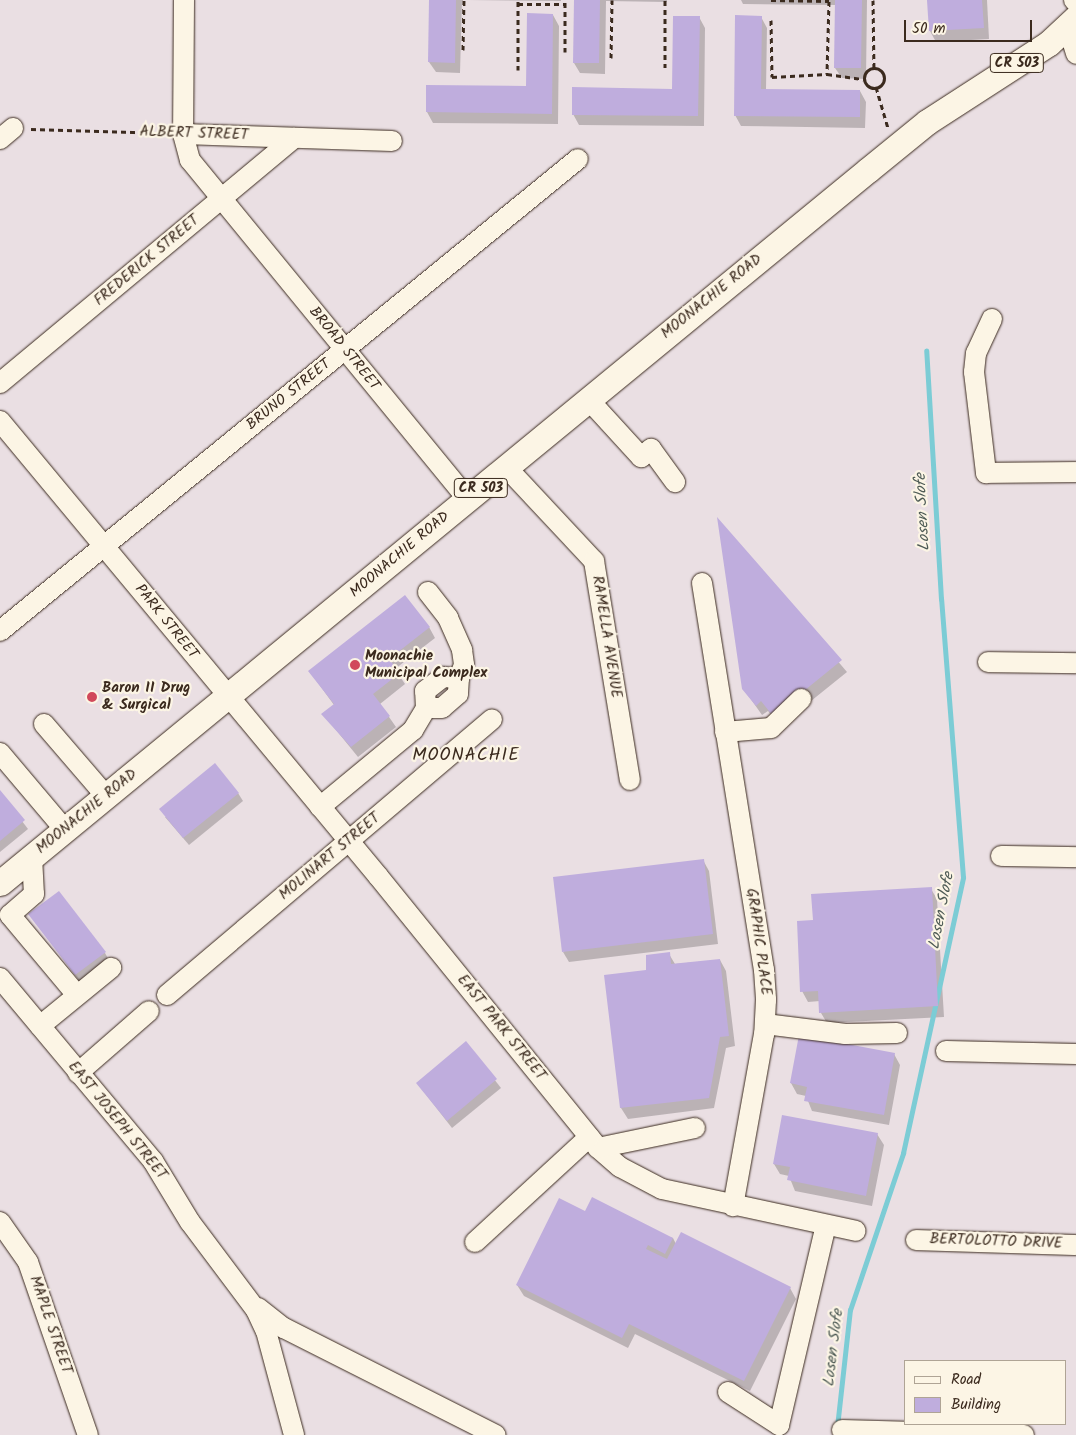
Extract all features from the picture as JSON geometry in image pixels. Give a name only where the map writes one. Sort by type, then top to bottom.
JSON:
[{"type":"main road","name":"MOONACHIE ROAD","points":[[0,883],[228,698],[588,399],[898,146],[1072,22]]},
{"type":"street","name":"BROAD STREET","points":[[184,0],[183,134],[190,160],[467,500]]},
{"type":"street","points":[[1072,22],[1076,54]]},
{"type":"street","name":"ALBERT STREET","points":[[183,134],[392,141]]},
{"type":"street","name":"FREDERICK STREET","points":[[0,384],[294,138]]},
{"type":"street","name":"BRUNO STREET","points":[[0,631],[578,159]]},
{"type":"street","points":[[992,319],[976,353],[974,372],[986,473],[1076,472]]},
{"type":"street","points":[[588,399],[641,457],[651,450],[675,482]]},
{"type":"street","name":"PARK STREET","points":[[0,421],[228,698]]},
{"type":"street","name":"RAMELLA AVENUE","points":[[506,467],[594,561],[630,780]]},
{"type":"street","name":"GRAPHIC PLACE","points":[[702,583],[764,970],[765,1024],[733,1206]]},
{"type":"street","points":[[320,807],[412,730],[426,708],[442,708],[458,694],[459,678],[464,664],[462,650],[448,618],[428,592]]},
{"type":"street","points":[[988,662],[1076,663]]},
{"type":"street","name":"EAST PARK STREET","points":[[228,698],[320,807],[594,1142],[620,1167],[662,1190],[856,1231]]},
{"type":"street","points":[[725,732],[772,728],[801,699]]},
{"type":"street","name":"MOLINART STREET","points":[[167,995],[492,719]]},
{"type":"street","points":[[44,724],[106,796]]},
{"type":"street","points":[[0,753],[65,830]]},
{"type":"street","points":[[1001,856],[1076,858]]},
{"type":"street","points":[[32,858],[34,894],[10,915],[77,995]]},
{"type":"street","points":[[40,1026],[111,968]]},
{"type":"street","name":"EAST JOSEPH STREET","points":[[0,978],[6,1000],[40,1026],[153,1161],[190,1222],[245,1293],[266,1331],[294,1435]]},
{"type":"street","points":[[78,1073],[150,1011]]},
{"type":"street","points":[[765,1024],[845,1034],[897,1033]]},
{"type":"street","points":[[946,1051],[1076,1054]]},
{"type":"street","points":[[475,1242],[594,1142],[695,1128]]},
{"type":"street","name":"MAPLE STREET","points":[[0,1222],[31,1270],[88,1435]]},
{"type":"street","points":[[728,1392],[779,1425],[826,1225]]},
{"type":"street","name":"BERTOLOTTO DRIVE","points":[[916,1240],[1076,1244]]},
{"type":"street","name":"EAST JOSEPH STREET","points":[[245,1293],[284,1328],[496,1435]]},
{"type":"street","points":[[842,1430],[1024,1435]]},
{"type":"path","points":[[463,50],[464,0]]},
{"type":"path","points":[[611,58],[612,0]]},
{"type":"path","points":[[665,0],[665,68]]},
{"type":"path","points":[[771,0],[828,1],[827,74]]},
{"type":"path","points":[[873,0],[874,68]]},
{"type":"path","points":[[518,70],[518,2],[565,2],[565,52]]},
{"type":"path","points":[[771,20],[772,77],[827,74],[864,79]]},
{"type":"path","points":[[864,79],[868,70],[874,68],[882,72],[883,78],[876,87]]},
{"type":"path","points":[[864,79],[867,85],[876,87]]},
{"type":"path","points":[[876,87],[883,116],[898,146]]},
{"type":"path","name":"ALBERT STREET","points":[[7,133],[183,134]]},
{"type":"building","points":[[429,0],[456,0],[455,63],[428,62]]},
{"type":"building","points":[[574,0],[600,0],[599,63],[573,63]]},
{"type":"building","points":[[835,0],[862,0],[861,68],[834,68]]},
{"type":"building","points":[[927,0],[982,0],[984,28],[929,31]]},
{"type":"building","points":[[527,13],[553,14],[552,114],[426,112],[426,85],[526,86]]},
{"type":"building","points":[[735,15],[762,16],[761,89],[860,90],[860,117],[734,116]]},
{"type":"building","points":[[673,16],[700,16],[698,116],[572,115],[572,87],[672,89]]},
{"type":"building","points":[[717,517],[842,660],[773,716],[761,701],[756,706],[742,689]]},
{"type":"building","name":"Moonachie Municipal Complex","points":[[405,595],[430,627],[389,659],[400,673],[373,694],[390,716],[351,747],[321,714],[334,704],[308,671]]},
{"type":"building","points":[[215,763],[239,793],[183,838],[159,809]]},
{"type":"building","points":[[0,790],[25,820],[0,841]]},
{"type":"building","points":[[704,859],[713,934],[562,952],[553,877]]},
{"type":"building","points":[[932,887],[938,1006],[819,1013],[818,991],[800,992],[797,921],[813,920],[811,894]]},
{"type":"building","points":[[59,891],[106,952],[75,975],[28,914]]},
{"type":"building","points":[[670,952],[671,964],[720,959],[729,1036],[720,1037],[709,1098],[620,1108],[604,975],[646,970],[646,955]]},
{"type":"building","points":[[799,1035],[895,1053],[884,1115],[804,1101],[807,1087],[790,1083]]},
{"type":"building","points":[[466,1041],[497,1079],[447,1121],[416,1083]]},
{"type":"building","points":[[782,1115],[878,1133],[866,1196],[787,1180],[790,1167],[773,1164]]},
{"type":"building","points":[[592,1197],[673,1238],[665,1254],[648,1245],[646,1249],[667,1259],[681,1232],[791,1287],[744,1381],[629,1324],[622,1338],[516,1285],[559,1198],[585,1211]]},
{"type":"waterway","name":"Losen Slofe","points":[[837,1427],[850,1310],[903,1153],[963,877],[941,599],[926,350]]},
{"type":"place","name":"Moonachie Municipal Complex","points":[[355,665]]},
{"type":"place","name":"Baron II Drug & Surgical","points":[[92,697]]},
{"type":"district","name":"MOONACHIE","points":[[466,756]]}]
